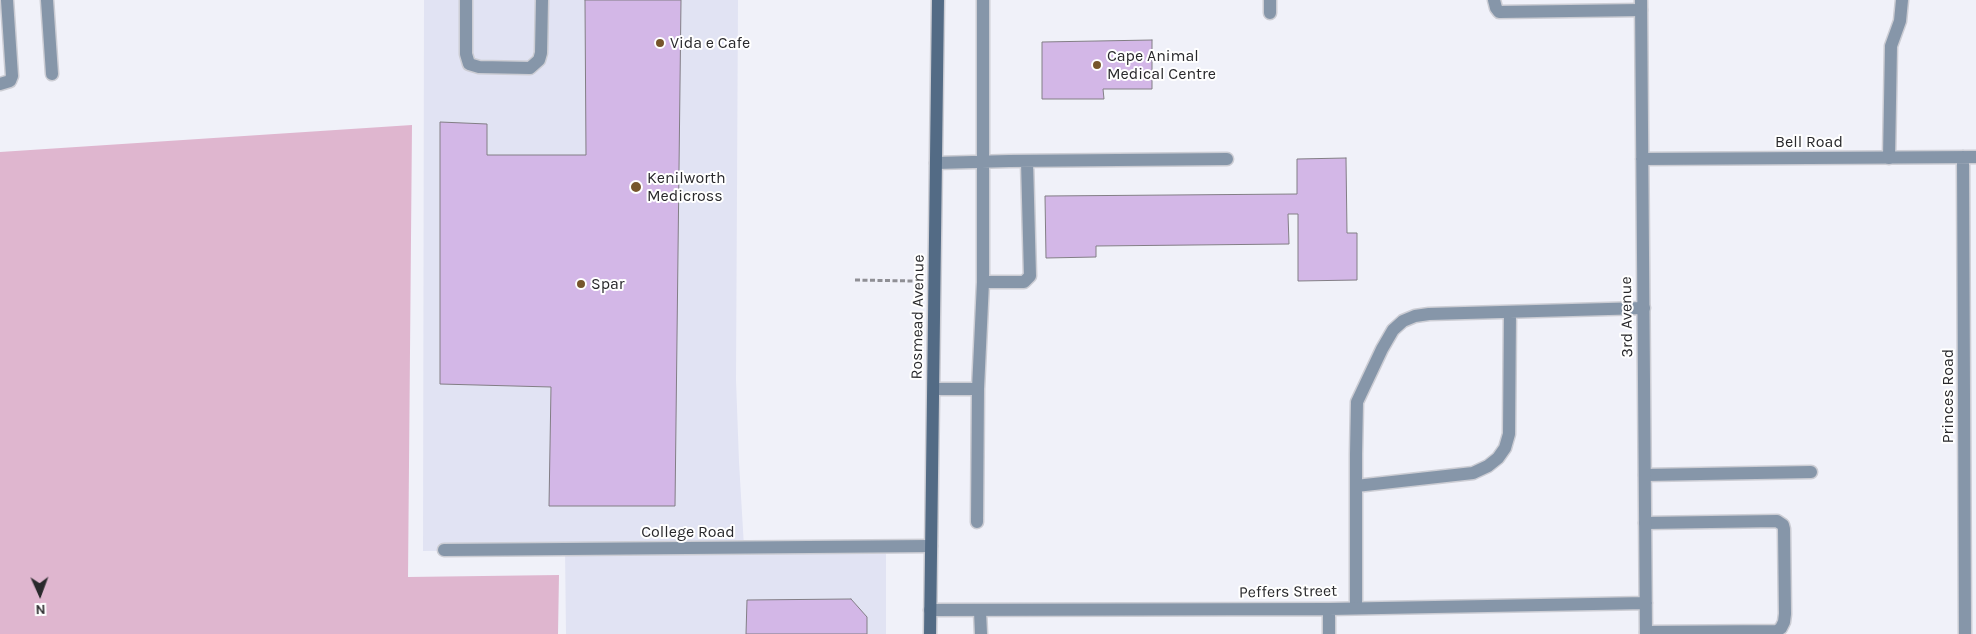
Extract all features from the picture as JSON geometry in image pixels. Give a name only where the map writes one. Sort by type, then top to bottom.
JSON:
[{"type":"main road","name":"Rosmead Avenue","points":[[930,634],[938,0]]},
{"type":"street","points":[[0,84],[10,81],[12,76],[7,0]]},
{"type":"street","points":[[47,0],[52,74]]},
{"type":"street","points":[[466,0],[466,54],[469,64],[478,67],[530,68],[539,60],[541,53],[542,0]]},
{"type":"street","points":[[977,522],[978,389],[983,282],[983,0]]},
{"type":"street","points":[[1270,0],[1270,13]]},
{"type":"street","points":[[1494,0],[1499,12],[1641,5]]},
{"type":"street","points":[[1888,158],[1891,46],[1900,20],[1902,0]]},
{"type":"street","name":"3rd Avenue","points":[[1641,5],[1646,633]]},
{"type":"street","name":"Bell Road","points":[[1642,159],[1970,157]]},
{"type":"street","name":"Princes Road","points":[[1965,634],[1970,157]]},
{"type":"street","points":[[936,164],[1227,159]]},
{"type":"street","points":[[983,282],[1024,282],[1030,276],[1027,161]]},
{"type":"street","points":[[1356,607],[1357,402],[1393,330],[1403,321],[1415,316],[1644,308]]},
{"type":"street","points":[[1356,486],[1473,472],[1488,466],[1498,458],[1505,448],[1509,434],[1510,312]]},
{"type":"street","points":[[934,389],[978,389]]},
{"type":"street","points":[[1645,475],[1810,472]]},
{"type":"street","points":[[1645,523],[1777,521],[1783,525],[1784,530],[1785,604],[1784,622],[1777,631],[1646,633]]},
{"type":"street","name":"College Road","points":[[444,550],[931,546]]},
{"type":"street","name":"Peffers Street","points":[[930,610],[1329,609],[1646,603]]},
{"type":"street","points":[[1329,609],[1329,634]]},
{"type":"street","points":[[980,611],[981,634]]},
{"type":"path","points":[[855,280],[917,281]]},
{"type":"shaded area","points":[[424,0],[738,0],[736,380],[744,547],[886,548],[886,634],[566,634],[565,549],[423,551]]},
{"type":"shaded area","points":[[412,125],[408,577],[559,575],[558,634],[0,634],[0,152]]},
{"type":"building","points":[[585,0],[681,0],[675,506],[549,506],[551,387],[440,384],[440,122],[487,124],[487,155],[586,155]]},
{"type":"building","name":"Cape Animal Medical Centre","points":[[1152,40],[1152,89],[1103,89],[1104,99],[1042,99],[1042,42]]},
{"type":"building","points":[[1346,158],[1347,233],[1357,233],[1357,280],[1298,281],[1298,214],[1288,214],[1289,244],[1096,246],[1096,257],[1046,258],[1045,196],[1297,194],[1297,159]]},
{"type":"building","points":[[851,599],[867,617],[867,634],[746,634],[747,600]]},
{"type":"place","name":"Vida e Cafe","points":[[660,43]]},
{"type":"place","name":"Cape Animal Medical Centre","points":[[1097,65]]},
{"type":"place","name":"Kenilworth Medicross","points":[[636,187]]},
{"type":"place","name":"Spar","points":[[581,284]]}]
